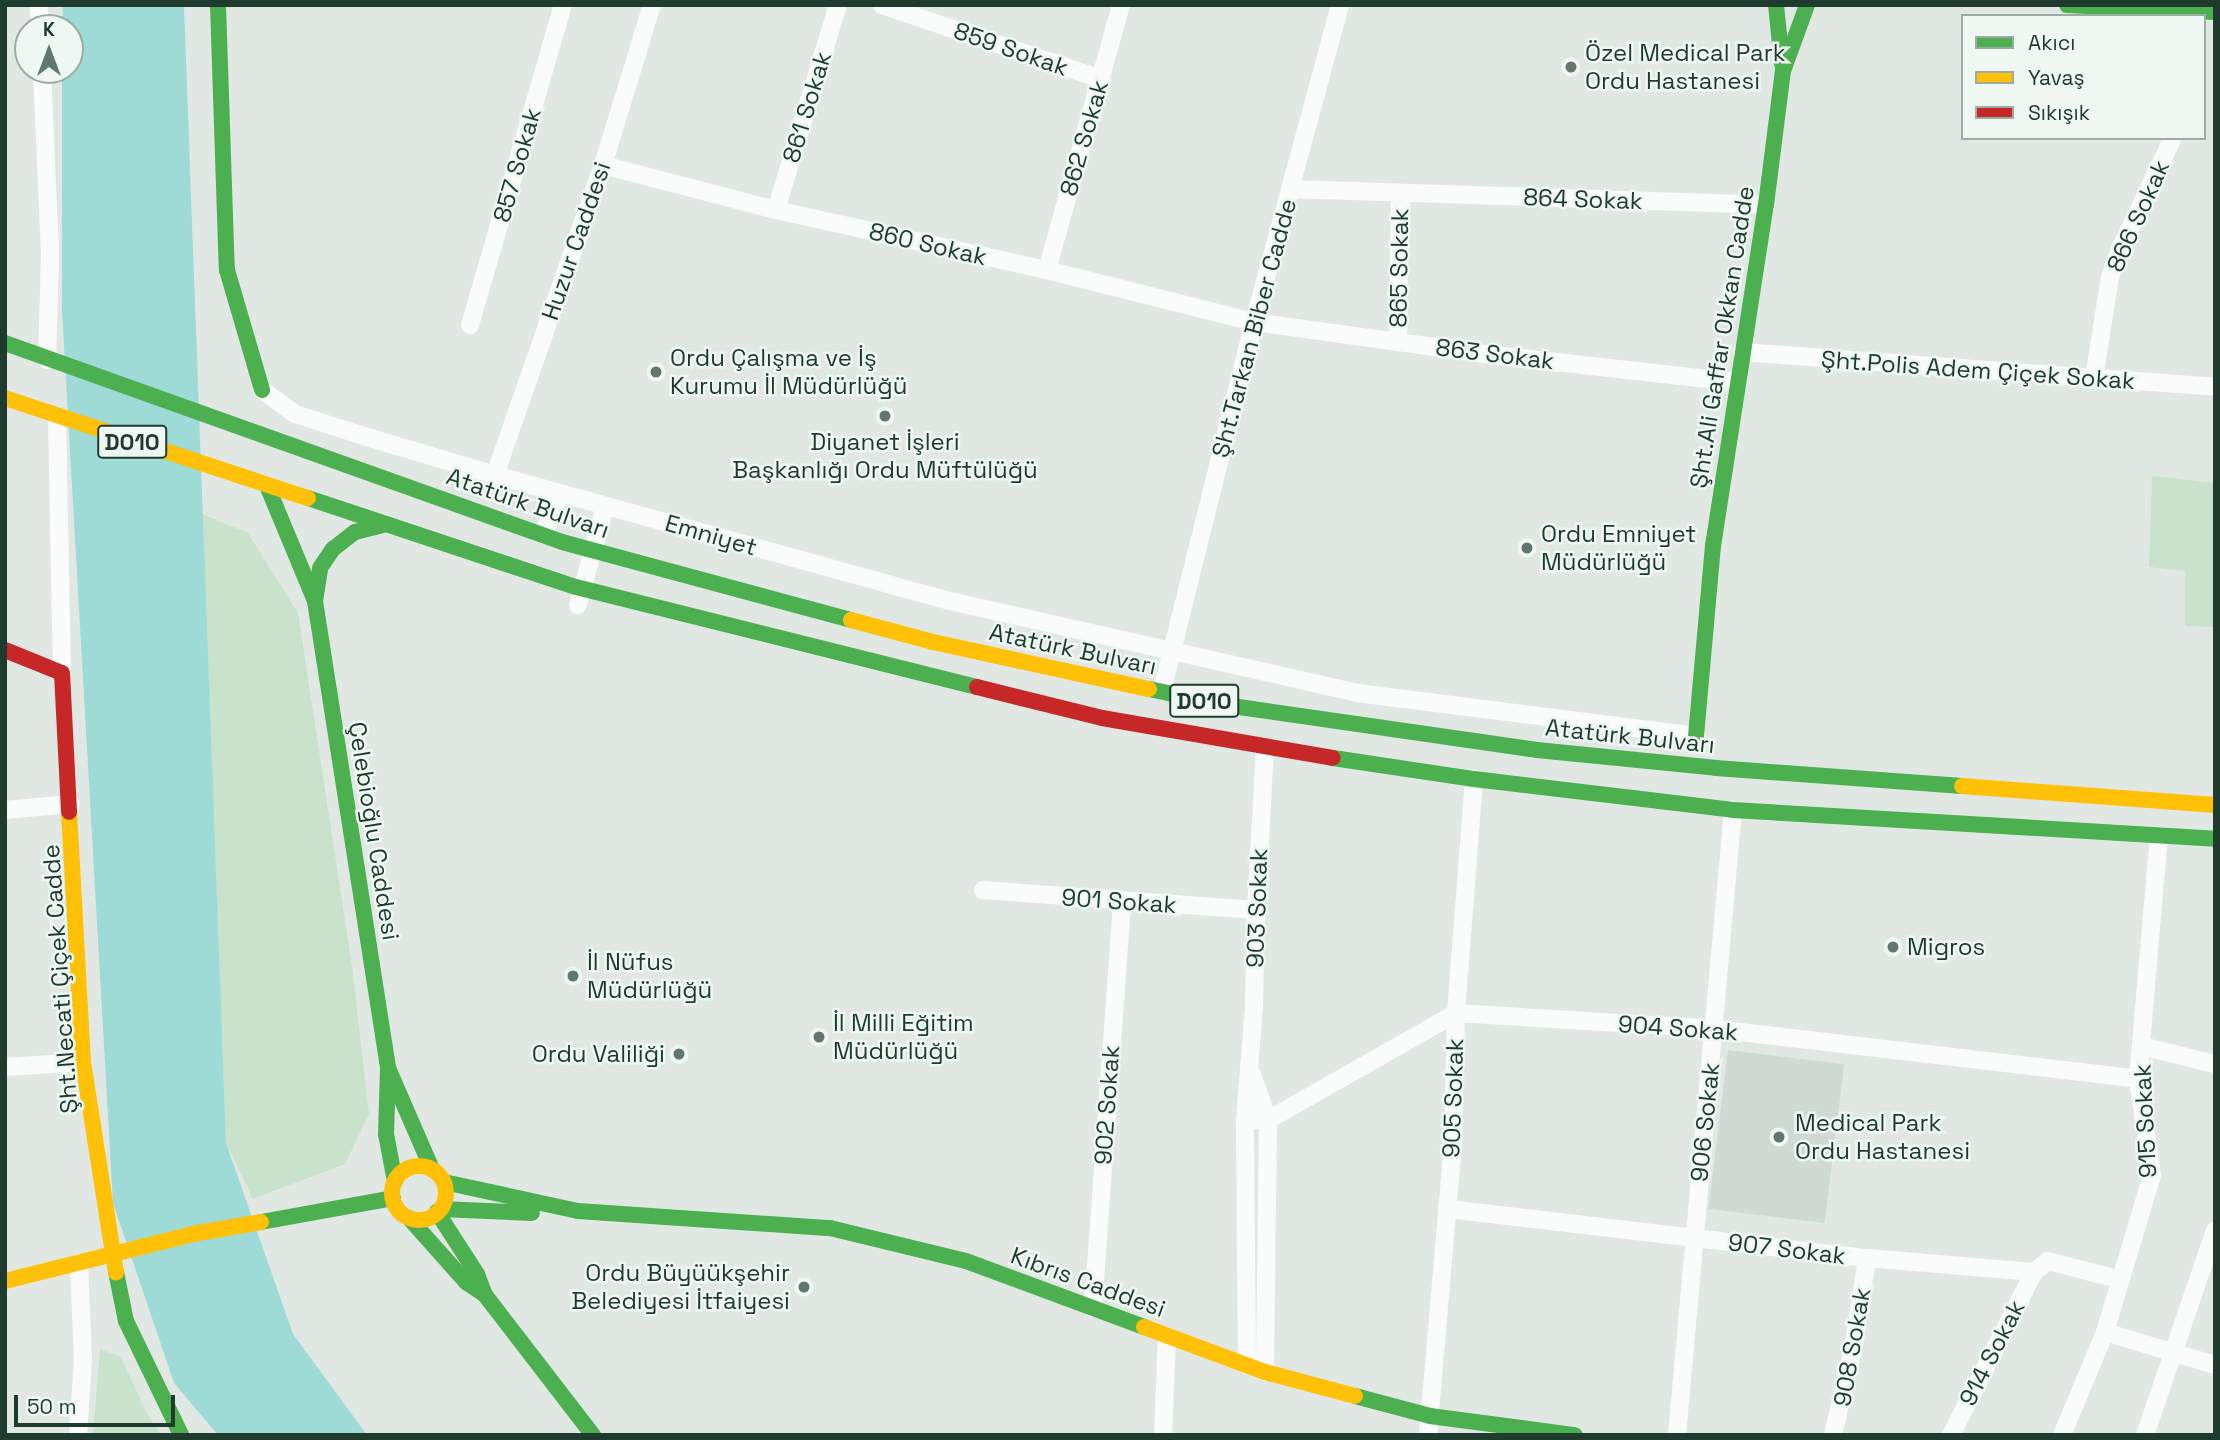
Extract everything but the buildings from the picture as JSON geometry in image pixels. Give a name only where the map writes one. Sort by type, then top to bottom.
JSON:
[{"type":"main road","points":[[218,5],[228,270],[262,390]]},
{"type":"main road","name":"Şht.Ali Gaffar Okkan Cadde","points":[[1776,5],[1783,71]]},
{"type":"main road","name":"Şht.Ali Gaffar Okkan Cadde","points":[[1696,736],[1713,546],[1736,382],[1766,205],[1783,71],[1807,5]]},
{"type":"main road","points":[[2067,5],[2203,13]]},
{"type":"main road","name":"Atatürk Bulvarı","points":[[5,343],[543,535],[933,642],[1224,705],[1537,750],[1716,768],[2215,805]]},
{"type":"main road","name":"D010","points":[[5,398],[268,488],[618,598],[1102,719],[1265,748],[1474,779],[1733,810],[2215,839]]},
{"type":"main road","points":[[268,488],[314,601]]},
{"type":"main road","points":[[314,601],[320,568],[334,549],[355,531],[383,525]]},
{"type":"main road","name":"Çelebioğlu Caddesi","points":[[314,601],[388,1068],[386,1134],[395,1181]]},
{"type":"main road","points":[[5,650],[62,673]]},
{"type":"main road","name":"Şht.Necati Çiçek Cadde","points":[[62,673],[83,1062],[112,1254],[126,1321],[181,1435]]},
{"type":"main road","name":"Çelebioğlu Caddesi","points":[[388,1068],[432,1169]]},
{"type":"main road","points":[[409,1218],[426,1219],[439,1211],[447,1191],[444,1182],[432,1169],[415,1166],[400,1174],[395,1181],[393,1198],[396,1206],[466,1282],[485,1295]]},
{"type":"main road","name":"Kıbrıs Caddesi","points":[[444,1182],[578,1210],[830,1228],[966,1261],[1265,1372],[1430,1416],[1575,1435]]},
{"type":"main road","points":[[5,1281],[193,1234],[393,1198]]},
{"type":"main road","name":"Kıbrıs Caddesi","points":[[439,1211],[554,1214],[578,1210]]},
{"type":"main road","points":[[439,1211],[477,1274],[485,1295],[593,1435]]},
{"type":"street","name":"857 Sokak","points":[[470,325],[564,5]]},
{"type":"street","name":"Huzur Caddesi","points":[[495,475],[603,165],[652,5]]},
{"type":"street","name":"861 Sokak","points":[[776,210],[838,5]]},
{"type":"street","name":"859 Sokak","points":[[882,5],[1101,79]]},
{"type":"street","name":"862 Sokak","points":[[1047,270],[1121,5]]},
{"type":"street","name":"Şht.Tarkan Biber Cadde","points":[[1161,691],[1254,322],[1340,5]]},
{"type":"street","points":[[43,84],[50,254],[47,359]]},
{"type":"street","name":"866 Sokak","points":[[2094,378],[2110,277],[2120,248],[2172,140]]},
{"type":"street","name":"860 Sokak","points":[[603,165],[776,210],[1047,270],[1254,322]]},
{"type":"street","name":"864 Sokak","points":[[1290,189],[1766,205]]},
{"type":"street","name":"865 Sokak","points":[[1398,342],[1400,194]]},
{"type":"street","name":"863 Sokak","points":[[1254,322],[1736,382]]},
{"type":"street","name":"Şht.Polis Adem Çiçek Sokak","points":[[1742,352],[2215,387]]},
{"type":"street","name":"Emniyet","points":[[262,390],[295,414],[495,475],[950,601],[1357,693],[1696,736]]},
{"type":"street","points":[[57,417],[62,673]]},
{"type":"street","points":[[543,535],[559,493]]},
{"type":"street","points":[[578,605],[602,517]]},
{"type":"street","points":[[611,615],[618,598]]},
{"type":"street","name":"903 Sokak","points":[[1247,1365],[1245,1120],[1250,1067],[1265,748]]},
{"type":"street","name":"905 Sokak","points":[[1428,1435],[1448,1209],[1456,1013],[1474,779]]},
{"type":"street","points":[[5,810],[71,804]]},
{"type":"street","name":"906 Sokak","points":[[1677,1435],[1733,810]]},
{"type":"street","name":"915 Sokak","points":[[2062,1435],[2105,1332],[2152,1175],[2138,1079],[2159,835]]},
{"type":"street","name":"901 Sokak","points":[[982,890],[1256,910]]},
{"type":"street","name":"902 Sokak","points":[[1093,1308],[1122,902]]},
{"type":"street","points":[[1245,1120],[1268,1120],[1456,1013]]},
{"type":"street","name":"904 Sokak","points":[[1456,1013],[1715,1029],[2138,1079]]},
{"type":"street","points":[[2142,1046],[2215,1063]]},
{"type":"street","points":[[5,1067],[83,1062]]},
{"type":"street","name":"903 Sokak","points":[[1250,1067],[1268,1120],[1265,1372]]},
{"type":"street","name":"907 Sokak","points":[[1448,1209],[1867,1258],[2034,1272],[2048,1261],[2121,1280]]},
{"type":"street","points":[[2145,1435],[2215,1232]]},
{"type":"street","name":"908 Sokak","points":[[1833,1435],[1853,1350],[1867,1258]]},
{"type":"street","points":[[78,1435],[83,1360],[79,1263]]},
{"type":"street","name":"914 Sokak","points":[[1951,1435],[2034,1272]]},
{"type":"street","points":[[2105,1332],[2215,1365]]},
{"type":"street","points":[[1163,1435],[1167,1336]]},
{"type":"shaded area","name":"Medical Park Ordu Hastanesi","points":[[1728,1050],[1844,1064],[1825,1223],[1709,1209]]},
{"type":"green space","points":[[2152,476],[2215,483],[2215,627],[2185,626],[2185,571],[2149,567]]},
{"type":"green space","points":[[202,514],[248,533],[298,613],[352,966],[369,1114],[345,1164],[253,1199],[226,1143]]},
{"type":"green space","points":[[100,1349],[121,1357],[147,1414],[161,1435],[93,1435]]},
{"type":"water","points":[[63,5],[184,5],[226,1143],[293,1334],[367,1435],[218,1435],[174,1383],[113,1203],[62,311],[62,84],[84,84],[84,14],[63,14]]},
{"type":"traffic: fast","points":[[218,5],[227,270],[262,390]]},
{"type":"traffic: fast","points":[[1776,5],[1782,64]]},
{"type":"traffic: fast","points":[[1696,736],[1713,546],[1766,205],[1783,71],[1807,5]]},
{"type":"traffic: fast","points":[[2067,5],[2215,12]]},
{"type":"traffic: fast","points":[[5,343],[562,542],[851,620]]},
{"type":"traffic: fast","points":[[268,488],[315,601],[388,1068],[386,1134],[395,1181]]},
{"type":"traffic: fast","points":[[308,498],[576,587],[977,687]]},
{"type":"traffic: fast","points":[[315,601],[320,568],[333,549],[355,532],[384,525]]},
{"type":"traffic: fast","points":[[1149,689],[1225,705],[1537,750],[1716,768],[1962,786]]},
{"type":"traffic: fast","points":[[1333,758],[1474,779],[1733,810],[2215,839]]},
{"type":"traffic: fast","points":[[388,1068],[432,1169]]},
{"type":"traffic: fast","points":[[444,1182],[578,1211],[830,1228],[966,1261],[1144,1327]]},
{"type":"traffic: fast","points":[[261,1222],[393,1198]]},
{"type":"traffic: fast","points":[[441,1209],[532,1213]]},
{"type":"traffic: fast","points":[[409,1218],[466,1282],[485,1295],[477,1274],[437,1212]]},
{"type":"traffic: fast","points":[[116,1272],[126,1321],[181,1435]]},
{"type":"traffic: fast","points":[[485,1295],[593,1435]]},
{"type":"traffic: fast","points":[[1355,1396],[1430,1416],[1575,1435]]},
{"type":"traffic: slow","points":[[5,398],[308,498]]},
{"type":"traffic: slow","points":[[851,620],[933,642],[1149,689]]},
{"type":"traffic: slow","points":[[1962,786],[2215,805]]},
{"type":"traffic: slow","points":[[69,812],[83,1062],[116,1272]]},
{"type":"traffic: slow","points":[[419,1166],[438,1174],[446,1193],[438,1212],[419,1220],[400,1212],[392,1193],[400,1174],[419,1166]]},
{"type":"traffic: slow","points":[[5,1281],[193,1234],[261,1222]]},
{"type":"traffic: slow","points":[[1144,1327],[1265,1372],[1355,1396]]},
{"type":"traffic: jam","points":[[5,650],[62,673],[69,812]]},
{"type":"traffic: jam","points":[[977,687],[1102,718],[1333,758]]},
{"type":"place","name":"Özel Medical Park Ordu Hastanesi","points":[[1571,67]]},
{"type":"place","name":"Ordu Çalışma ve İş Kurumu İl Müdürlüğü","points":[[656,372]]},
{"type":"place","name":"Diyanet İşleri Başkanlığı Ordu Müftülüğü","points":[[885,416]]},
{"type":"place","name":"Ordu Emniyet Müdürlüğü","points":[[1527,548]]},
{"type":"place","name":"Migros","points":[[1893,947]]},
{"type":"place","name":"İl Nüfus Müdürlüğü","points":[[573,976]]},
{"type":"place","name":"İl Milli Eğitim Müdürlüğü","points":[[819,1037]]},
{"type":"place","name":"Ordu Valiliği","points":[[679,1054]]},
{"type":"place","name":"Medical Park Ordu Hastanesi","points":[[1779,1137]]},
{"type":"place","name":"Ordu Büyüükşehir Belediyesi İtfaiyesi","points":[[804,1287]]}]
